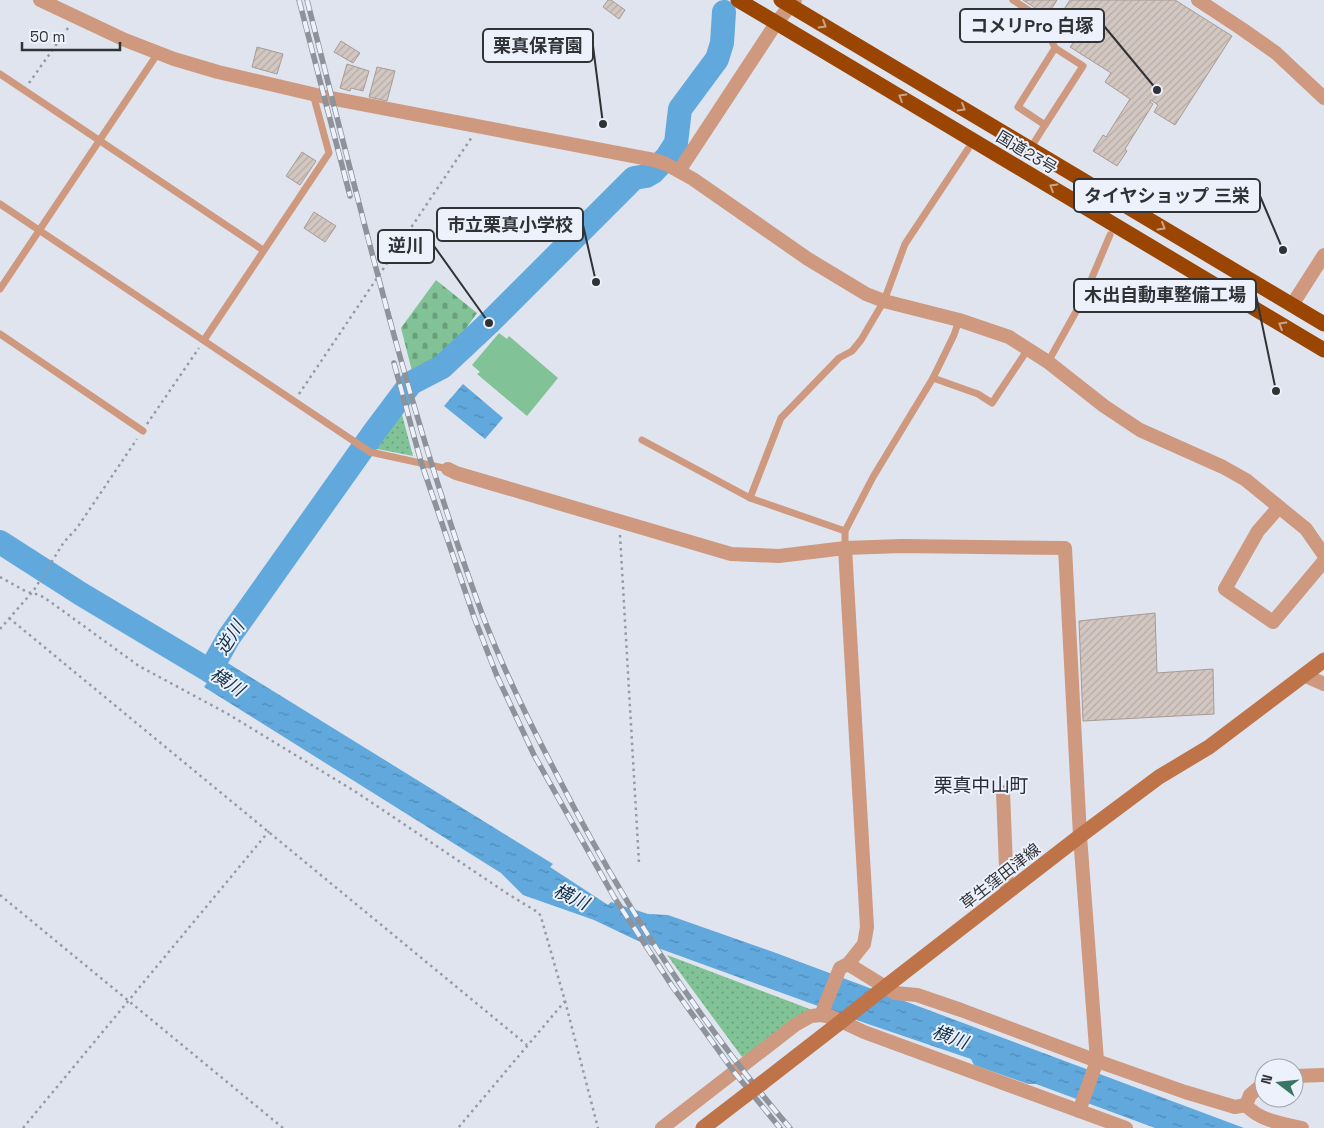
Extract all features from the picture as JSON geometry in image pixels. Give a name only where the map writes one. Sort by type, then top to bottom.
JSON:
[{"type":"highway","name":"国道23号","points":[[738,0],[1324,350]]},
{"type":"highway","name":"国道23号","points":[[789,2],[1030,149],[1324,324]]},
{"type":"main road","name":"草生窪田津線","points":[[703,1128],[1080,836],[1159,777],[1209,747],[1324,660]]},
{"type":"street","points":[[40,0],[125,40],[174,59],[218,72],[313,94],[660,162],[679,171],[808,259],[866,294],[884,302],[959,320],[1009,337],[1048,362],[1104,406],[1140,430],[1230,472],[1253,485],[1279,506],[1306,529],[1323,554],[1273,622],[1225,589],[1258,531],[1279,506]]},
{"type":"street","points":[[1198,0],[1276,53],[1324,98]]},
{"type":"street","points":[[679,171],[789,2]]},
{"type":"street","points":[[1292,305],[1324,255]]},
{"type":"street","points":[[448,469],[619,522],[731,554],[779,556],[845,548],[902,546],[1065,548],[1080,836],[1097,1061],[1079,1111]]},
{"type":"street","points":[[662,1128],[795,1025],[822,1012],[844,966],[864,944],[867,927],[845,548]]},
{"type":"street","points":[[1304,675],[1324,684]]},
{"type":"street","points":[[1003,792],[1007,892]]},
{"type":"street","points":[[844,966],[895,993],[918,995],[1185,1092],[1235,1107],[1246,1105]]},
{"type":"street","points":[[822,1012],[864,1032],[1126,1128]]},
{"type":"street","points":[[1304,1076],[1324,1075]]},
{"type":"street","points":[[1246,1105],[1250,1094],[1254,1091]]},
{"type":"street","points":[[1246,1105],[1251,1112],[1281,1124],[1302,1128]]},
{"type":"lane","points":[[1013,0],[1042,19],[1056,48],[1083,66],[1030,149]]},
{"type":"lane","points":[[1045,126],[1018,107],[1056,48]]},
{"type":"lane","points":[[0,289],[158,53]]},
{"type":"lane","points":[[0,74],[263,250]]},
{"type":"lane","points":[[204,340],[330,153],[313,94]]},
{"type":"lane","points":[[750,498],[781,418],[839,358],[852,351],[861,340],[884,302],[906,244],[968,149]]},
{"type":"lane","points":[[0,204],[370,452],[448,469]]},
{"type":"lane","points":[[1048,362],[1083,299],[1110,235]]},
{"type":"lane","points":[[845,548],[844,530],[932,378],[954,335],[959,320]]},
{"type":"lane","points":[[0,334],[143,431]]},
{"type":"lane","points":[[932,378],[978,394],[992,403],[1028,349]]},
{"type":"lane","points":[[642,440],[750,498],[844,530]]},
{"type":"path","points":[[24,90],[75,18]]},
{"type":"path","points":[[294,401],[479,126]]},
{"type":"path","points":[[0,629],[34,590],[64,542],[77,528],[204,340]]},
{"type":"path","points":[[619,522],[639,863]]},
{"type":"path","points":[[0,577],[30,593],[40,595],[139,666],[228,714],[356,792],[539,913],[542,917],[598,1128]]},
{"type":"path","points":[[9,618],[527,1045]]},
{"type":"path","points":[[23,1128],[269,831]]},
{"type":"path","points":[[0,895],[283,1128]]},
{"type":"path","points":[[458,1128],[565,1001]]},
{"type":"green space","points":[[436,280],[477,313],[442,362],[423,373],[413,375],[401,328]]},
{"type":"green space","points":[[499,333],[507,339],[509,336],[558,378],[527,416],[477,374],[480,372],[472,365]]},
{"type":"green space","points":[[400,407],[413,456],[372,448]]},
{"type":"green space","points":[[667,955],[815,1011],[742,1057]]},
{"type":"water","points":[[463,384],[503,418],[485,439],[444,406]]},
{"type":"water","points":[[223,660],[553,864],[550,867],[608,905],[611,902],[648,914],[668,915],[776,953],[1244,1128],[1155,1128],[1036,1084],[1028,1084],[974,1065],[971,1059],[865,1023],[636,940],[594,920],[523,895],[501,873],[204,687]]},
{"type":"building","points":[[608,0],[611,0],[625,10],[619,19],[603,7]]},
{"type":"building","points":[[1023,0],[1057,0],[1047,16]]},
{"type":"building","points":[[1070,0],[1175,0],[1232,36],[1175,125],[1154,112],[1158,105],[1151,100],[1150,102],[1153,104],[1125,149],[1127,151],[1117,166],[1093,151],[1103,135],[1106,137],[1130,99],[1105,82],[1111,73],[1070,47],[1073,43],[1051,29]]},
{"type":"building","points":[[341,41],[360,53],[353,63],[334,52]]},
{"type":"building","points":[[257,47],[283,54],[277,74],[252,67]]},
{"type":"building","points":[[347,64],[369,71],[363,91],[351,88],[350,91],[340,88]]},
{"type":"building","points":[[377,67],[395,71],[387,101],[369,97]]},
{"type":"building","points":[[302,152],[316,161],[300,185],[286,176]]},
{"type":"building","points":[[314,212],[336,226],[325,242],[304,228]]},
{"type":"building","points":[[1155,613],[1157,673],[1213,669],[1214,714],[1083,721],[1079,621]]},
{"type":"waterway","name":"逆川","points":[[210,671],[229,637],[411,383],[442,367],[489,323],[634,178],[646,176],[653,172],[667,157],[676,143],[680,109],[717,59],[722,43],[724,12]]},
{"type":"waterway","name":"横川","points":[[0,542],[81,594],[241,691]]},
{"type":"railway","points":[[299,0],[350,196]]},
{"type":"railway","points":[[307,0],[386,308],[430,460],[481,611],[498,653],[526,715],[607,868],[693,1002],[756,1087],[790,1128]]},
{"type":"railway","points":[[394,363],[421,462],[474,617],[497,676],[534,755],[614,897],[672,986],[734,1072],[780,1128]]},
{"type":"place","name":"コメリPro 白塚","points":[[1157,90]]},
{"type":"place","name":"栗真保育園","points":[[603,124]]},
{"type":"place","name":"タイヤショップ 三栄","points":[[1283,250]]},
{"type":"place","name":"市立栗真小学校","points":[[596,282]]},
{"type":"place","name":"逆川","points":[[489,323]]},
{"type":"place","name":"木出自動車整備工場","points":[[1276,391]]},
{"type":"district","name":"栗真中山町","points":[[981,785]]}]
